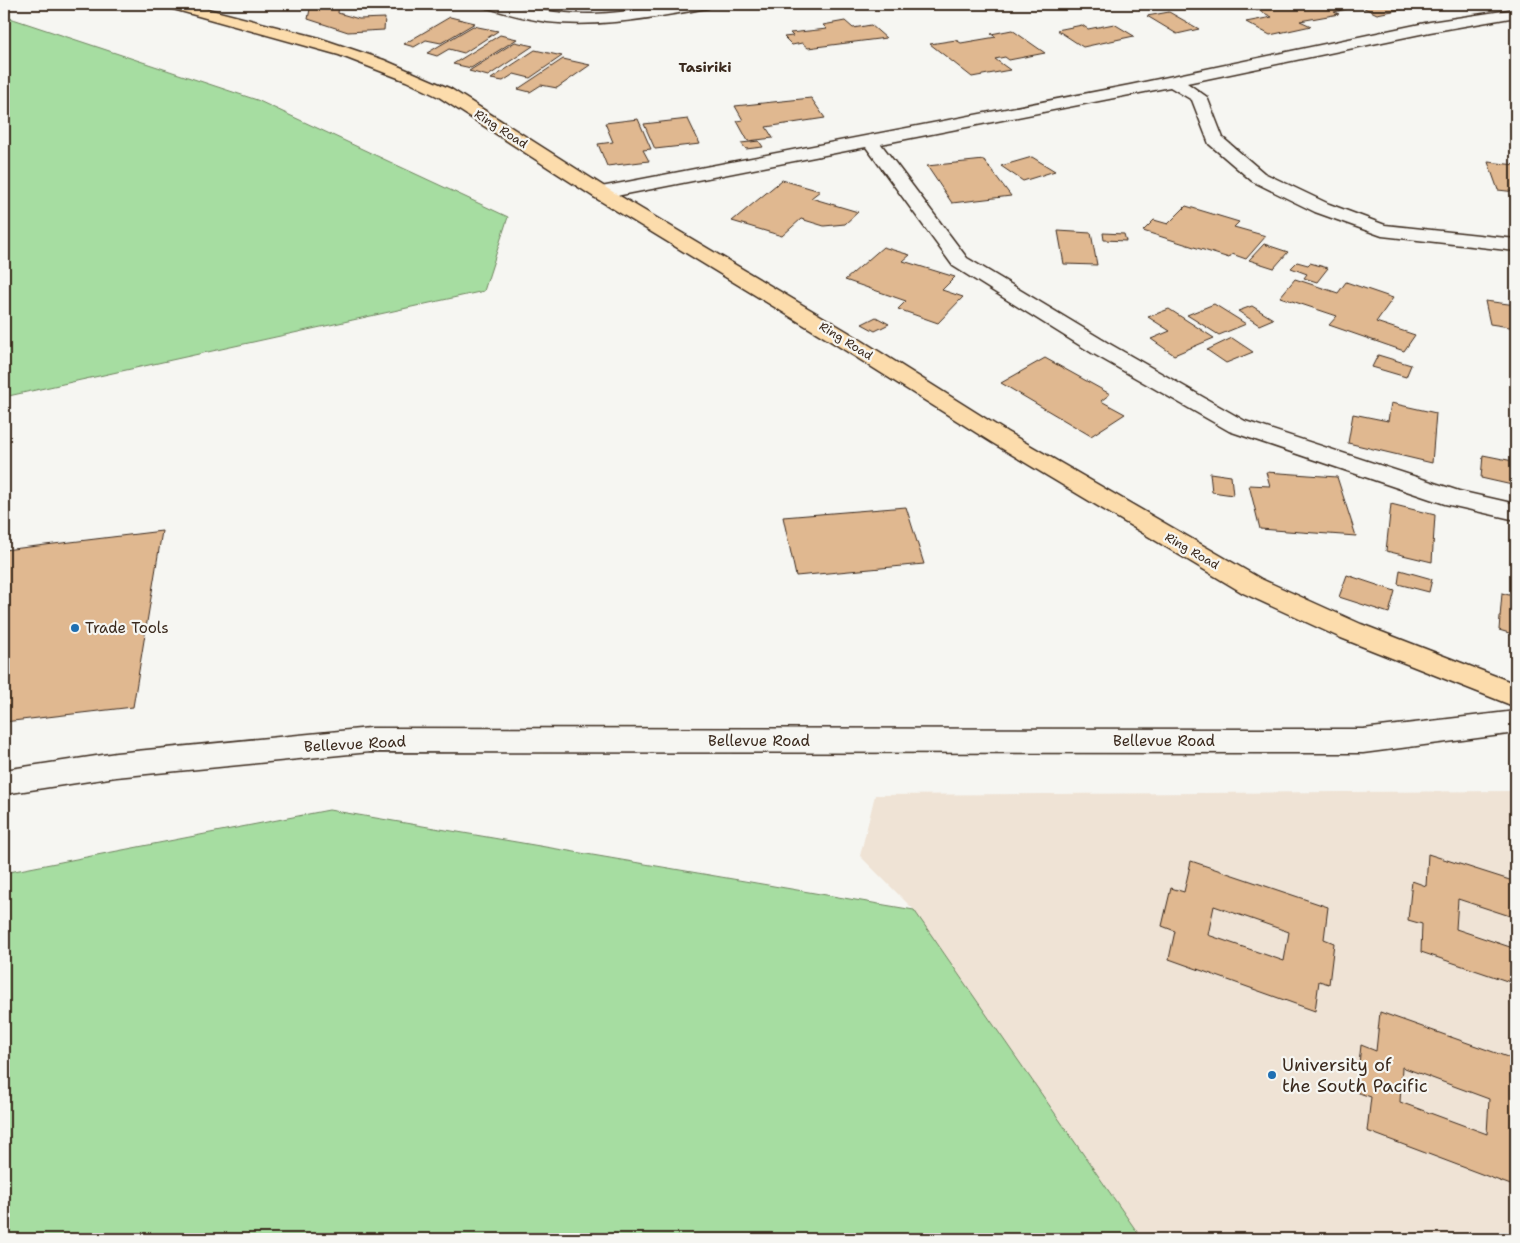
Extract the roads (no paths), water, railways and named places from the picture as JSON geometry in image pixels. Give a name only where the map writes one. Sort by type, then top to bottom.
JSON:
[{"type":"main road","name":"Ring Road","points":[[171,4],[330,45],[419,80],[445,93],[601,193],[840,337],[999,437],[1252,586],[1351,632],[1516,696]]},
{"type":"street","points":[[489,4],[526,14],[566,18],[617,17],[708,4]]},
{"type":"street","points":[[601,193],[871,142],[1174,82],[1430,28],[1516,13]]},
{"type":"street","points":[[1174,82],[1199,97],[1215,140],[1258,177],[1322,208],[1382,230],[1516,245]]},
{"type":"street","points":[[871,142],[960,262],[1100,348],[1237,426],[1454,498],[1516,512]]},
{"type":"street","name":"Bellevue Road","points":[[4,782],[116,765],[370,740],[1363,741],[1516,722]]},
{"type":"place","name":"Trade Tools","points":[[75,628]]},
{"type":"place","name":"University of the South Pacific","points":[[1272,1075]]},
{"type":"district","name":"Tasiriki","points":[[705,67]]}]
